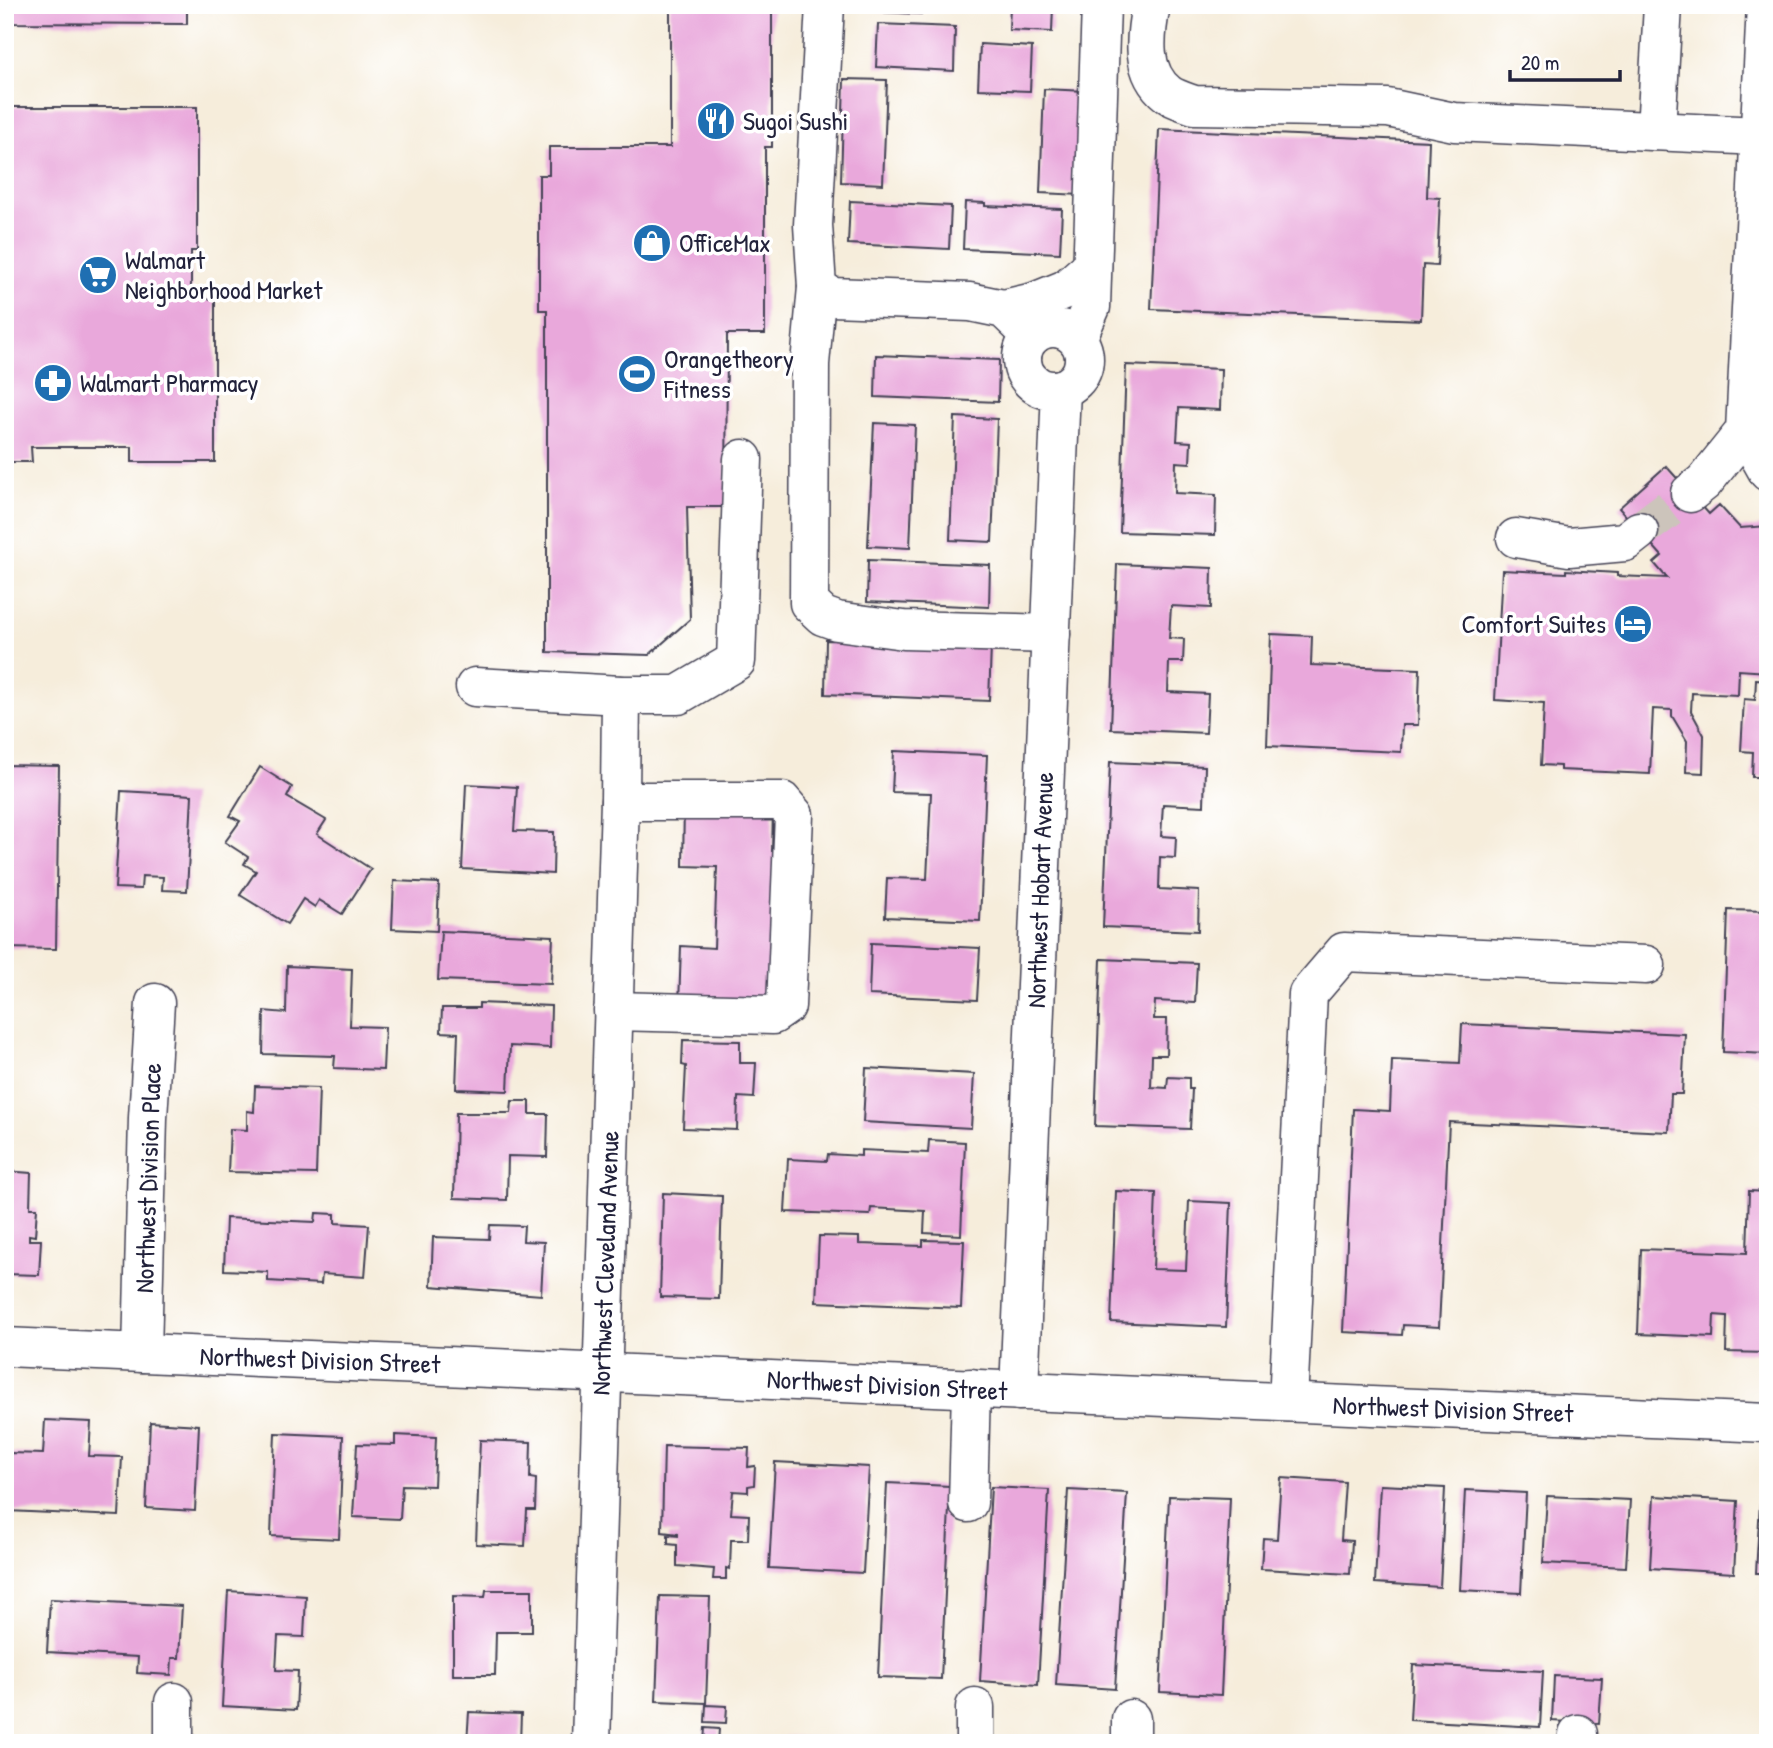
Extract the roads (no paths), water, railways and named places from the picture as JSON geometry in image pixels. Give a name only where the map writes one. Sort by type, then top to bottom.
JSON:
[{"type":"street","points":[[825,5],[813,225],[817,286],[810,363],[809,603],[823,616],[837,621],[904,630],[1051,634]]},
{"type":"street","points":[[1077,339],[1091,307],[1101,5]]},
{"type":"street","points":[[1151,5],[1145,50],[1152,76],[1169,95],[1194,105],[1388,108],[1454,122],[1759,136]]},
{"type":"street","points":[[1656,131],[1663,5]]},
{"type":"street","points":[[1766,5],[1745,430],[1768,472]]},
{"type":"street","points":[[817,286],[832,297],[970,302],[1004,309],[1034,302],[1066,289],[1092,266]]},
{"type":"street","points":[[1004,309],[1032,337]]},
{"type":"street","points":[[1050,328],[1069,332],[1077,339],[1082,348],[1083,369],[1071,385],[1061,389],[1041,388],[1026,374],[1022,354],[1025,344],[1032,337],[1050,328]]},
{"type":"street","name":"Northwest Hobart Avenue","points":[[1019,1391],[1061,389]]},
{"type":"street","points":[[1690,493],[1704,482],[1745,430]]},
{"type":"street","points":[[475,687],[621,695],[678,695],[736,661],[743,459]]},
{"type":"street","points":[[1516,538],[1569,547],[1625,542],[1639,531]]},
{"type":"street","name":"Northwest Cleveland Avenue","points":[[591,1743],[621,695]]},
{"type":"street","points":[[612,1011],[773,1015],[786,1006],[794,815],[782,801],[620,792]]},
{"type":"street","points":[[1288,1402],[1308,994],[1344,952],[1646,965]]},
{"type":"street","name":"Northwest Division Place","points":[[142,1353],[148,1118],[155,1003]]},
{"type":"street","name":"Northwest Division Street","points":[[5,1347],[1768,1423]]},
{"type":"street","points":[[968,1503],[971,1388]]},
{"type":"street","points":[[174,1702],[174,1743]]},
{"type":"tunnel","points":[[1639,531],[1690,493]]},
{"type":"place","name":"Sugoi Sushi","points":[[716,121]]},
{"type":"place","name":"OfficeMax","points":[[652,243]]},
{"type":"place","name":"Walmart Neighborhood Market","points":[[98,275]]},
{"type":"place","name":"Orangetheory Fitness","points":[[637,374]]},
{"type":"place","name":"Walmart Pharmacy","points":[[53,383]]},
{"type":"place","name":"Comfort Suites","points":[[1633,624]]}]
